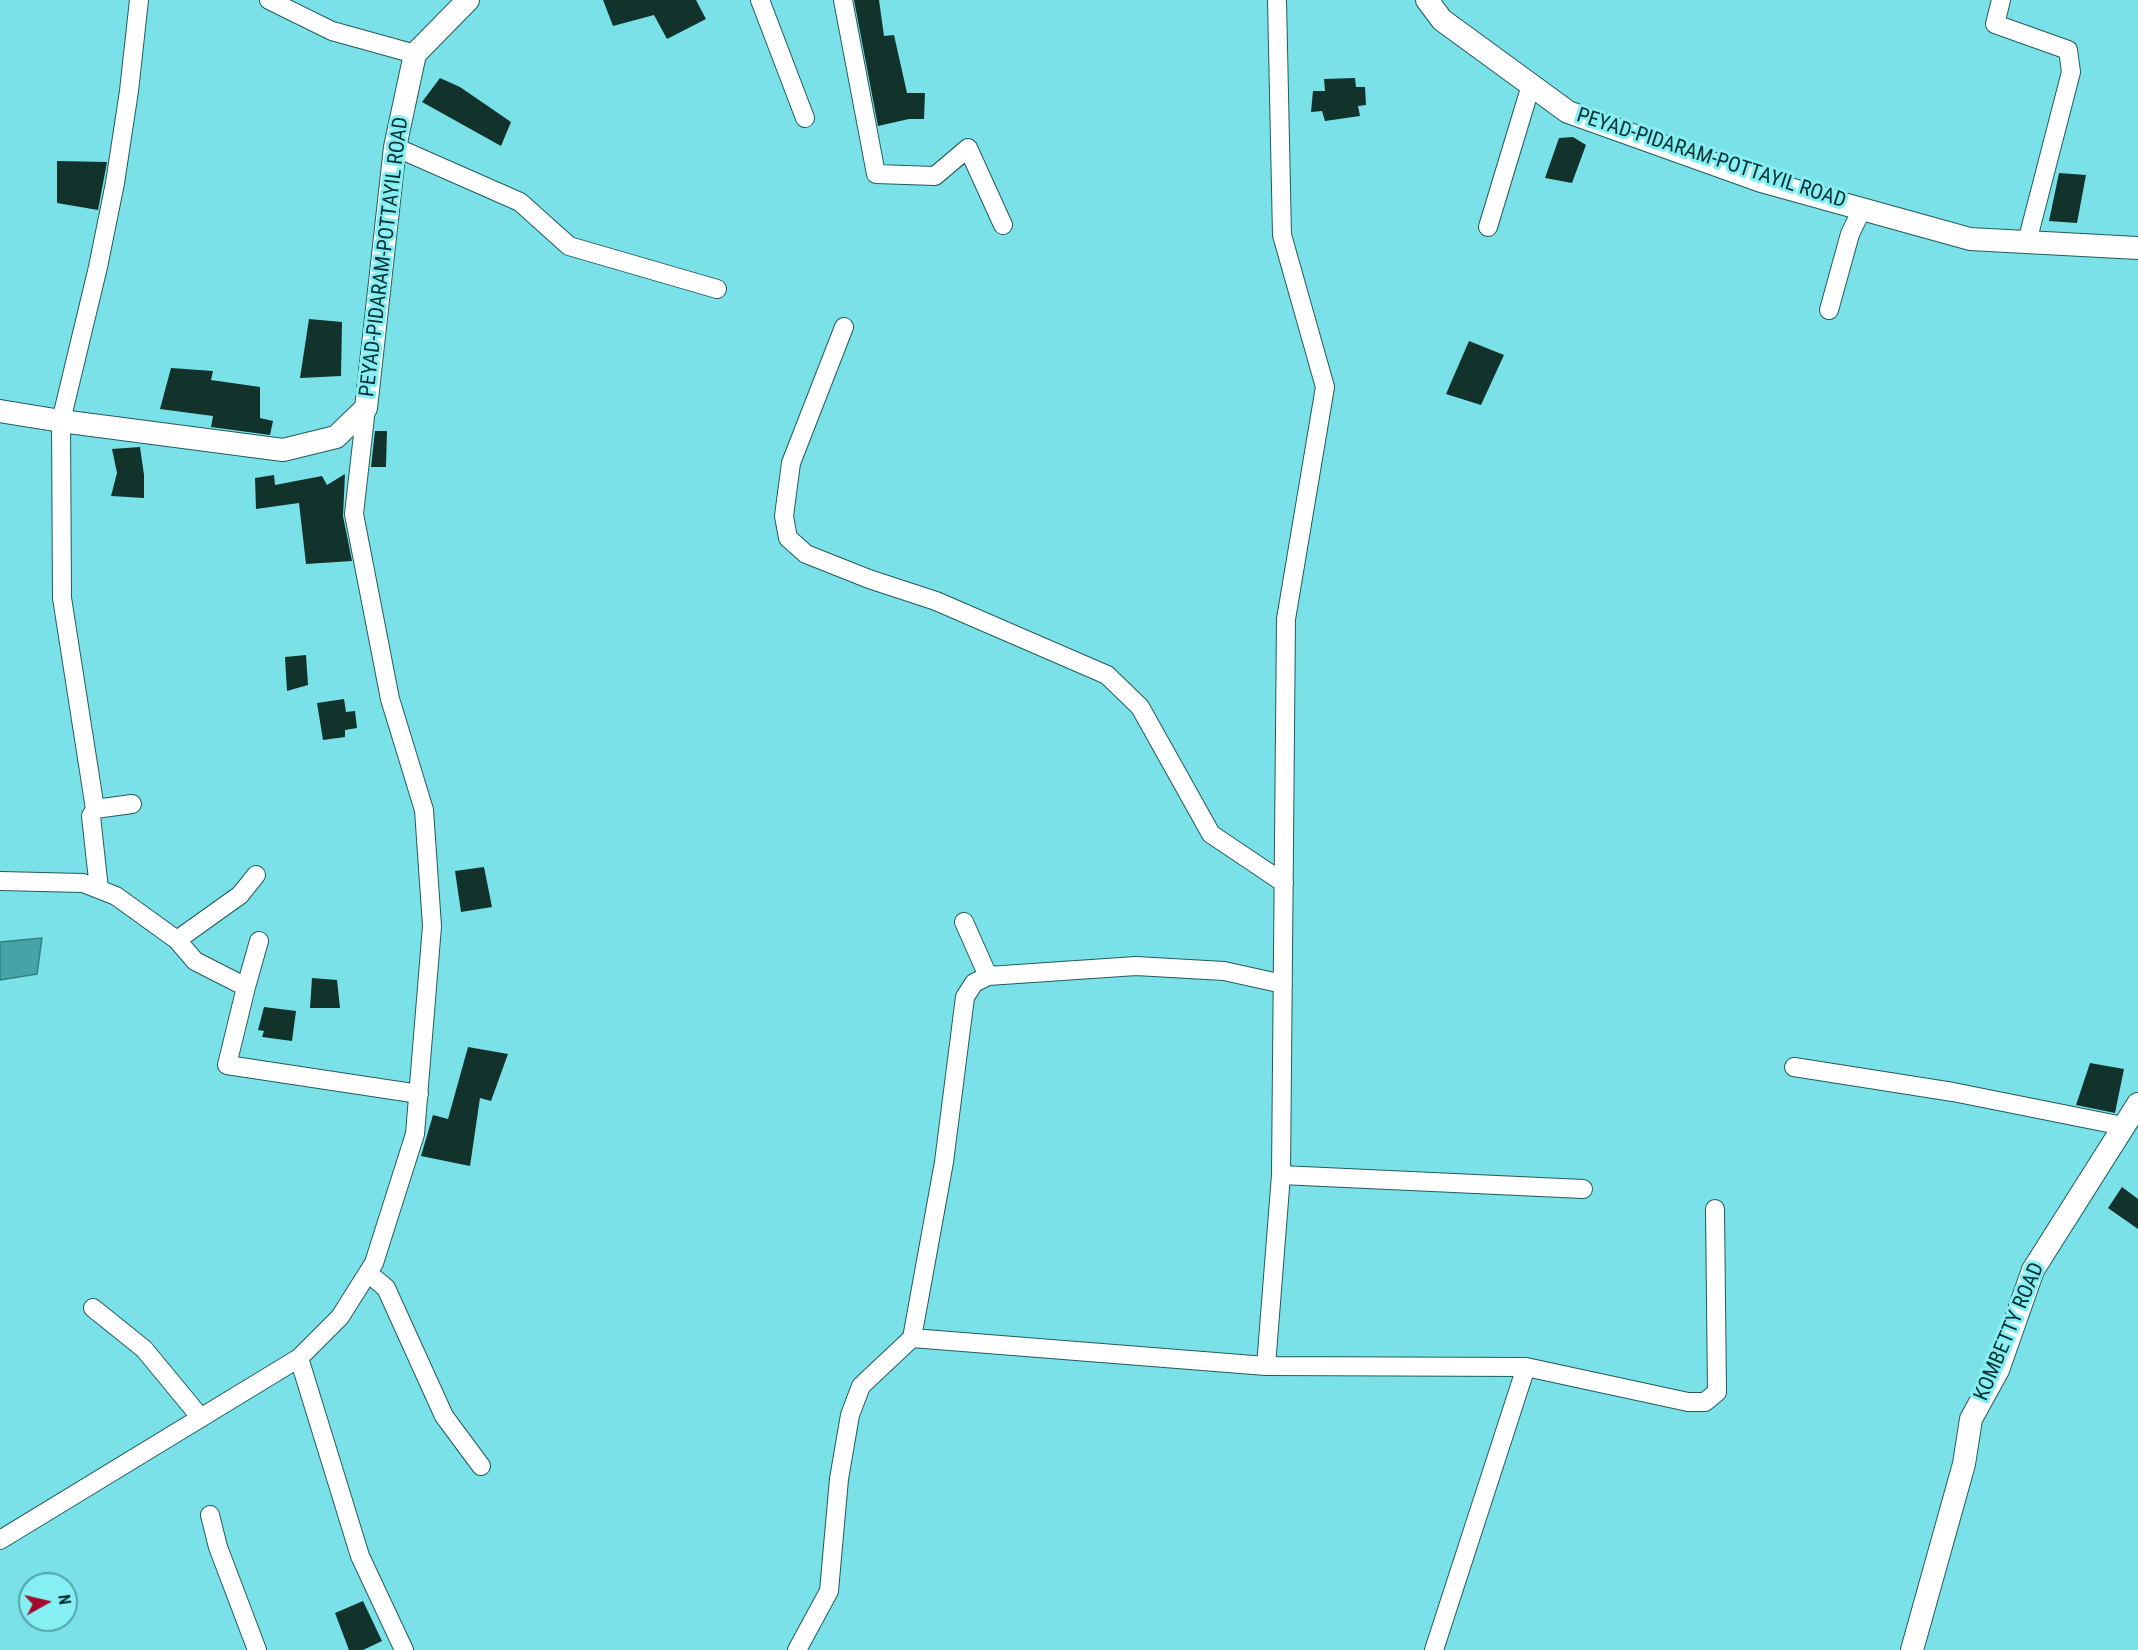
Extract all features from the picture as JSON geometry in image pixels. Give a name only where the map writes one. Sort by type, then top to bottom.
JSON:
[{"type":"street","points":[[99,889],[91,820],[95,809],[62,598],[61,421],[98,267],[115,183],[129,91],[139,0]]},
{"type":"street","points":[[269,0],[332,31],[416,54],[468,0]]},
{"type":"street","points":[[760,0],[805,118]]},
{"type":"street","points":[[843,0],[876,174],[935,176],[968,148],[1003,225]]},
{"type":"street","points":[[1266,1366],[1281,1175],[1286,619],[1325,387],[1282,235],[1277,0]]},
{"type":"street","name":"PEYAD-PIDARAM-POTTAYIL ROAD","points":[[1427,0],[1442,20],[1568,112],[1761,181],[1970,239],[2138,248]]},
{"type":"street","points":[[2001,0],[1995,24],[2068,50],[2072,72],[2027,242]]},
{"type":"street","name":"PEYAD-PIDARAM-POTTAYIL ROAD","points":[[0,411],[283,450],[336,437],[366,408],[394,147],[416,54]]},
{"type":"street","points":[[1488,226],[1531,85]]},
{"type":"street","points":[[394,147],[520,202],[569,246],[717,289]]},
{"type":"street","points":[[1829,310],[1850,234],[1862,209]]},
{"type":"street","points":[[844,327],[791,463],[784,516],[788,538],[806,554],[869,579],[936,601],[1107,675],[1140,706],[1211,834],[1284,883]]},
{"type":"street","points":[[0,1539],[299,1358],[340,1317],[375,1263],[415,1134],[432,926],[424,810],[390,699],[354,514],[366,408]]},
{"type":"street","points":[[95,809],[132,804]]},
{"type":"street","points":[[177,940],[240,895],[256,875]]},
{"type":"street","points":[[0,881],[83,882],[116,896],[177,940],[195,961],[246,987]]},
{"type":"street","points":[[964,922],[988,976]]},
{"type":"street","points":[[259,940],[227,1065],[419,1094]]},
{"type":"street","points":[[796,1650],[829,1592],[839,1479],[850,1415],[861,1386],[912,1338],[944,1162],[965,997],[974,983],[988,976],[1136,966],[1224,971],[1283,984]]},
{"type":"street","points":[[1794,1067],[1953,1092],[2123,1126]]},
{"type":"street","name":"KOMBETTY ROAD","points":[[1912,1650],[1964,1464],[1971,1419],[1998,1370],[2033,1270],[2138,1104]]},
{"type":"street","points":[[1281,1175],[1583,1189]]},
{"type":"street","points":[[912,1338],[1266,1366],[1526,1367],[1688,1402],[1705,1402],[1717,1392],[1715,1209]]},
{"type":"street","points":[[368,1273],[386,1288],[444,1416],[481,1466]]},
{"type":"street","points":[[93,1308],[144,1349],[201,1418]]},
{"type":"street","points":[[299,1358],[360,1556],[404,1650]]},
{"type":"street","points":[[1434,1650],[1526,1367]]},
{"type":"street","points":[[210,1515],[218,1547],[257,1650]]},
{"type":"water","points":[[42,938],[37,974],[0,980],[0,942]]},
{"type":"building","points":[[603,0],[696,0],[706,19],[667,39],[654,15],[613,26]]},
{"type":"building","points":[[854,0],[879,0],[884,36],[894,35],[907,93],[925,93],[924,119],[909,119],[878,126]]},
{"type":"building","points":[[440,78],[460,87],[511,122],[501,146],[422,102]]},
{"type":"building","points":[[1355,78],[1356,87],[1365,87],[1366,105],[1358,106],[1360,116],[1325,121],[1322,111],[1311,112],[1313,91],[1325,91],[1324,79]]},
{"type":"building","points":[[1573,137],[1586,145],[1572,183],[1545,178],[1559,138]]},
{"type":"building","points":[[57,161],[107,162],[98,210],[57,203]]},
{"type":"building","points":[[2059,173],[2086,175],[2077,223],[2049,221]]},
{"type":"building","points":[[309,319],[342,322],[341,376],[300,378]]},
{"type":"building","points":[[1469,341],[1504,355],[1481,405],[1446,394]]},
{"type":"building","points":[[171,368],[213,371],[211,380],[260,387],[260,418],[273,421],[270,435],[211,427],[213,416],[160,409]]},
{"type":"building","points":[[375,431],[387,431],[386,467],[371,467]]},
{"type":"building","points":[[140,447],[144,498],[111,496],[117,473],[112,449]]},
{"type":"building","points":[[345,474],[343,516],[352,561],[306,564],[299,503],[256,509],[255,478],[274,475],[275,485],[322,476],[327,485]]},
{"type":"building","points":[[306,655],[308,685],[287,691],[285,657]]},
{"type":"building","points":[[344,699],[346,712],[355,711],[357,728],[345,730],[345,737],[323,740],[317,703]]},
{"type":"building","points":[[484,867],[492,907],[461,912],[455,871]]},
{"type":"building","points":[[312,978],[337,980],[340,1008],[310,1008]]},
{"type":"building","points":[[264,1007],[296,1011],[292,1041],[262,1037],[264,1031],[258,1030]]},
{"type":"building","points":[[468,1047],[508,1054],[491,1101],[480,1098],[470,1166],[421,1156],[433,1115],[448,1119]]},
{"type":"building","points":[[2090,1063],[2124,1069],[2115,1113],[2076,1105]]},
{"type":"building","points":[[2122,1187],[2138,1199],[2138,1229],[2108,1208]]},
{"type":"building","points":[[363,1601],[382,1641],[363,1650],[349,1650],[335,1613]]}]
